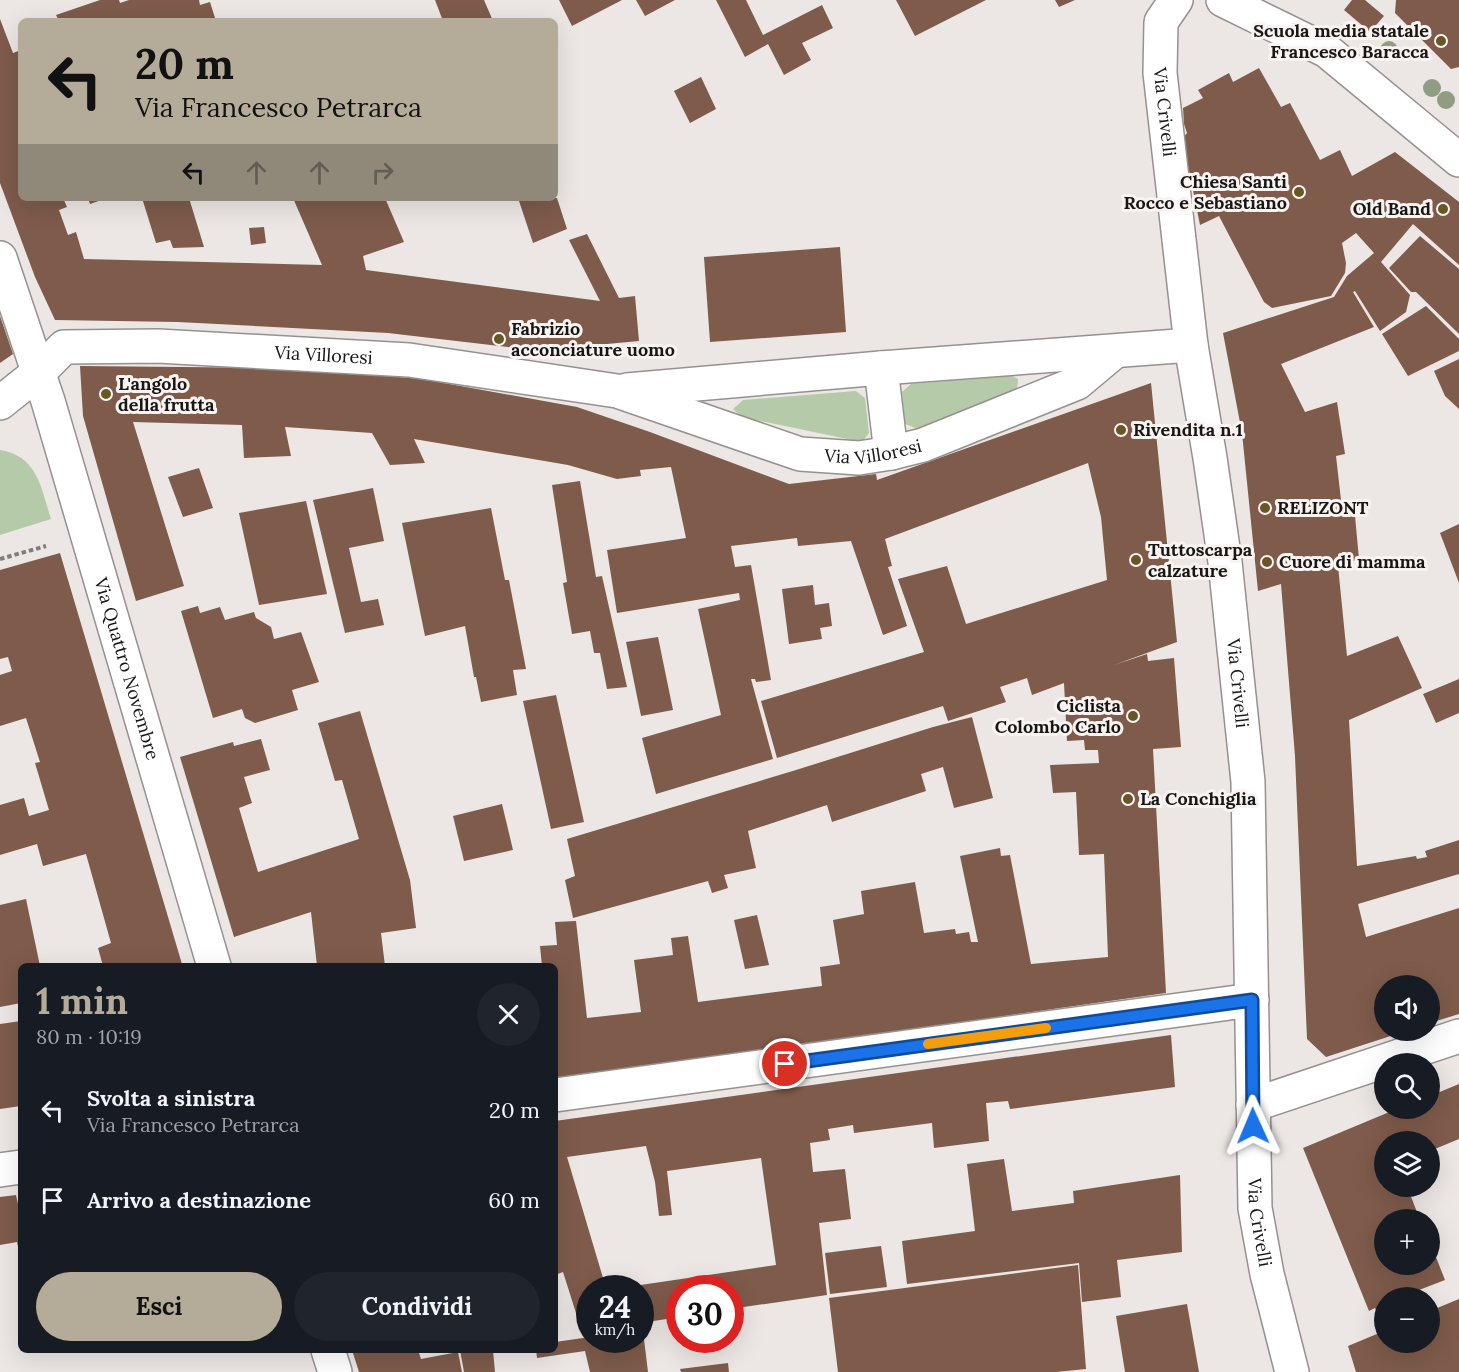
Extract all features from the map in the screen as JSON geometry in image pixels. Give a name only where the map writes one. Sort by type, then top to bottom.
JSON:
[{"type":"street","name":"Via Crivelli","points":[[1176,0],[1161,22],[1160,73],[1191,345],[1225,562],[1248,782],[1255,1208],[1267,1274],[1292,1372]]},
{"type":"street","points":[[1223,0],[1327,51],[1459,160]]},
{"type":"street","name":"Via Quattro Novembre","points":[[0,258],[39,372],[213,963]]},
{"type":"street","name":"Via Villoresi","points":[[617,391],[881,368],[1191,345]]},
{"type":"street","name":"Via Villoresi","points":[[0,403],[39,372],[64,347],[158,346],[409,360],[617,391],[800,454],[859,458],[923,445],[1077,383],[1114,352]]},
{"type":"street","points":[[881,368],[891,453]]},
{"type":"street","points":[[558,1095],[1252,1000]]},
{"type":"street","points":[[1253,1105],[1459,1036]]},
{"type":"street","points":[[0,1170],[18,1167]]},
{"type":"street","points":[[329,1353],[335,1372]]},
{"type":"green space","points":[[1012,376],[1018,379],[1017,391],[918,429],[905,424],[902,392],[911,384]]},
{"type":"green space","points":[[856,391],[865,398],[869,433],[862,442],[742,417],[733,409],[743,400]]},
{"type":"green space","points":[[0,450],[13,453],[30,466],[40,485],[51,519],[0,535]]},
{"type":"building","points":[[100,0],[119,0],[120,3],[129,0],[199,0],[200,5],[210,2],[215,18],[58,18],[56,15]]},
{"type":"building","points":[[435,0],[484,0],[492,18],[442,18]]},
{"type":"building","points":[[559,0],[622,0],[572,26]]},
{"type":"building","points":[[636,0],[675,0],[645,16]]},
{"type":"building","points":[[716,0],[746,0],[763,35],[822,5],[833,28],[802,43],[811,60],[784,75],[768,44],[745,57]]},
{"type":"building","points":[[896,0],[986,0],[915,36]]},
{"type":"building","points":[[1055,0],[1075,0],[1059,7]]},
{"type":"building","points":[[1352,0],[1365,0],[1384,16],[1370,32],[1344,10]]},
{"type":"building","name":"Scuola media statale Francesco Baracca","points":[[1396,0],[1459,0],[1459,67],[1451,69],[1395,13]]},
{"type":"building","points":[[0,19],[13,53],[18,51],[18,201],[64,201],[67,207],[59,210],[68,235],[76,232],[84,259],[322,265],[294,201],[386,201],[404,242],[363,256],[366,270],[600,301],[569,240],[587,234],[619,298],[635,296],[639,341],[596,345],[594,357],[388,333],[178,322],[55,320],[35,277],[0,183]]},
{"type":"building","points":[[1259,68],[1281,107],[1290,103],[1320,160],[1340,150],[1352,176],[1395,152],[1459,202],[1459,265],[1413,224],[1381,262],[1410,295],[1406,312],[1380,331],[1355,291],[1353,292],[1374,327],[1281,364],[1305,412],[1337,402],[1345,454],[1336,456],[1341,500],[1346,500],[1348,517],[1355,516],[1359,559],[1338,566],[1347,656],[1398,636],[1422,688],[1349,720],[1357,866],[1416,856],[1417,859],[1427,857],[1425,851],[1459,840],[1459,874],[1358,904],[1366,937],[1459,908],[1459,1014],[1440,1020],[1440,975],[1374,975],[1375,1041],[1326,1057],[1307,1039],[1295,756],[1281,584],[1258,591],[1242,433],[1223,333],[1334,297],[1347,276],[1374,253],[1356,233],[1342,243],[1346,263],[1345,273],[1331,296],[1272,308],[1264,302],[1219,216],[1200,225],[1185,151],[1180,142],[1187,133],[1183,108],[1203,98],[1198,90],[1229,73],[1233,82]]},
{"type":"building","points":[[701,77],[716,109],[690,123],[674,91]]},
{"type":"building","points":[[143,201],[190,201],[204,247],[173,248],[170,240],[156,243]]},
{"type":"building","points":[[519,201],[558,201],[567,229],[533,243]]},
{"type":"building","points":[[264,227],[266,243],[251,245],[249,228]]},
{"type":"building","points":[[1420,236],[1459,269],[1459,334],[1416,292],[1411,292],[1389,268]]},
{"type":"building","points":[[840,247],[846,332],[710,342],[704,257]]},
{"type":"building","points":[[1426,306],[1459,339],[1459,351],[1408,376],[1382,334]]},
{"type":"building","points":[[0,316],[13,354],[0,363]]},
{"type":"building","points":[[1459,359],[1459,409],[1445,396],[1434,371]]},
{"type":"building","points":[[80,366],[290,368],[422,379],[577,407],[789,484],[876,474],[877,480],[1151,383],[1177,642],[1114,665],[1147,654],[1148,661],[1174,658],[1181,747],[1153,749],[1166,993],[558,1080],[558,963],[542,963],[540,946],[557,945],[555,922],[576,921],[587,1018],[641,1012],[634,960],[673,955],[671,938],[688,936],[698,1002],[822,986],[820,967],[840,964],[833,920],[864,914],[861,891],[915,882],[924,933],[955,929],[956,934],[969,932],[971,942],[978,942],[960,856],[1000,848],[1001,856],[1010,855],[1031,964],[1108,957],[1104,854],[1079,855],[1076,792],[1053,793],[1050,765],[1099,763],[1098,750],[1085,750],[1084,740],[1067,741],[1064,683],[1032,695],[1027,678],[1000,687],[1006,702],[948,721],[943,706],[777,758],[761,701],[924,652],[898,579],[947,566],[966,624],[1107,580],[1101,517],[1088,463],[885,539],[892,566],[888,567],[907,626],[883,635],[851,541],[798,546],[797,538],[731,546],[735,567],[751,565],[771,680],[756,682],[755,679],[751,679],[773,759],[656,794],[642,738],[721,715],[698,609],[740,600],[739,593],[617,613],[607,550],[686,538],[671,467],[640,470],[641,476],[617,479],[568,465],[414,439],[425,463],[390,465],[372,433],[285,427],[291,456],[244,458],[242,425],[133,422],[184,586],[136,601],[83,416]]},
{"type":"building","points":[[199,468],[213,508],[183,517],[168,477]]},
{"type":"building","points":[[580,481],[596,577],[602,576],[627,687],[607,689],[600,653],[594,653],[590,631],[572,634],[563,583],[567,582],[552,485]]},
{"type":"building","points":[[373,488],[384,541],[349,548],[361,602],[378,599],[384,625],[345,633],[313,500]]},
{"type":"building","points":[[306,501],[327,594],[259,605],[239,513]]},
{"type":"building","points":[[491,508],[505,580],[509,580],[526,669],[513,670],[517,695],[481,702],[465,626],[425,636],[402,523]]},
{"type":"building","points":[[1459,524],[1459,583],[1440,533]]},
{"type":"building","points":[[60,553],[182,963],[102,963],[98,948],[111,943],[86,854],[43,866],[37,844],[0,855],[0,805],[24,798],[29,816],[49,810],[35,763],[40,762],[26,718],[0,726],[0,675],[12,671],[8,657],[0,659],[0,570]]},
{"type":"building","points":[[813,585],[815,605],[829,603],[832,626],[820,628],[822,639],[789,644],[782,589]]},
{"type":"building","points":[[198,606],[200,613],[220,607],[225,620],[254,612],[256,618],[271,627],[274,639],[301,632],[319,682],[292,690],[298,710],[255,723],[245,718],[242,709],[213,718],[181,611]]},
{"type":"building","points":[[658,637],[673,710],[641,716],[626,642]]},
{"type":"building","points":[[1459,679],[1459,713],[1436,723],[1423,694]]},
{"type":"building","points":[[556,695],[584,822],[551,829],[523,701]]},
{"type":"building","points":[[360,711],[410,880],[416,928],[381,933],[385,963],[317,963],[311,912],[234,937],[180,757],[233,742],[234,746],[261,739],[270,770],[244,777],[252,803],[239,808],[258,872],[359,839],[342,780],[335,781],[318,723]]},
{"type":"building","points":[[972,717],[993,798],[954,808],[943,767],[921,774],[926,791],[832,822],[827,805],[748,831],[756,868],[724,875],[728,888],[712,893],[708,881],[573,918],[565,880],[575,876],[567,839]]},
{"type":"building","points":[[502,804],[513,850],[464,861],[453,816]]},
{"type":"building","points":[[26,899],[39,963],[18,963],[18,1004],[0,1007],[0,905]]},
{"type":"building","points":[[757,915],[769,965],[745,969],[734,920]]},
{"type":"building","points":[[18,1021],[18,1106],[0,1109],[0,1024]]},
{"type":"building","points":[[1171,1035],[1175,1087],[1010,1109],[1008,1101],[986,1103],[989,1141],[934,1148],[932,1123],[854,1133],[853,1125],[828,1129],[830,1140],[810,1143],[813,1172],[845,1169],[851,1219],[819,1223],[827,1295],[744,1307],[744,1275],[708,1275],[776,1265],[761,1158],[667,1171],[672,1215],[659,1216],[655,1182],[646,1146],[567,1157],[602,1275],[576,1275],[576,1313],[563,1272],[558,1274],[558,1121]]},
{"type":"building","points":[[1459,1084],[1459,1139],[1440,1147],[1440,1131],[1374,1131],[1374,1197],[1411,1197],[1416,1209],[1374,1209],[1374,1275],[1440,1275],[1440,1267],[1445,1280],[1427,1287],[1374,1287],[1374,1308],[1369,1311],[1303,1148],[1374,1118],[1440,1119],[1440,1092]]},
{"type":"building","points":[[1004,1159],[1012,1211],[1074,1203],[1073,1191],[1180,1175],[1182,1252],[1117,1260],[1121,1297],[1082,1302],[1079,1263],[907,1284],[902,1241],[975,1231],[967,1164]]},
{"type":"building","points":[[16,1195],[18,1247],[17,1242],[0,1245],[0,1197]]},
{"type":"building","points":[[881,1246],[887,1287],[830,1294],[825,1253]]},
{"type":"building","points":[[1078,1265],[1086,1369],[1056,1372],[838,1372],[829,1298]]},
{"type":"building","points":[[666,1281],[666,1319],[654,1321],[654,1283]]},
{"type":"building","points":[[1459,1299],[1459,1372],[1356,1372],[1348,1346],[1374,1335],[1374,1353],[1440,1353],[1440,1307]]},
{"type":"building","points":[[1187,1304],[1199,1372],[1125,1372],[1116,1316]]},
{"type":"building","points":[[576,1339],[576,1352],[537,1358],[536,1353],[558,1353],[558,1342]]},
{"type":"building","points":[[353,1353],[419,1353],[421,1359],[458,1353],[462,1372],[359,1372]]},
{"type":"building","points":[[461,1353],[493,1353],[495,1372],[464,1372]]},
{"type":"building","points":[[585,1353],[646,1353],[648,1372],[590,1372]]},
{"type":"building","points":[[728,1363],[729,1372],[681,1372],[680,1369]]},
{"type":"slow traffic","points":[[928,1044],[1046,1028]]},
{"type":"place","name":"Scuola media statale Francesco Baracca","points":[[1441,41]]},
{"type":"place","name":"Chiesa Santi Rocco e Sebastiano","points":[[1299,192]]},
{"type":"place","name":"Old Band","points":[[1443,209]]},
{"type":"place","name":"Fabrizio acconciature uomo","points":[[499,339]]},
{"type":"place","name":"L'angolo della frutta","points":[[106,394]]},
{"type":"place","name":"Rivendita n.1","points":[[1121,430]]},
{"type":"place","name":"RELIZONT","points":[[1265,508]]},
{"type":"place","name":"Tuttoscarpa calzature","points":[[1136,560]]},
{"type":"place","name":"Cuore di mamma","points":[[1267,562]]},
{"type":"place","name":"Ciclista Colombo Carlo","points":[[1133,716]]},
{"type":"place","name":"La Conchiglia","points":[[1128,799]]},
{"type":"route","points":[[785,1064],[1252,1000],[1253,1126]]}]
